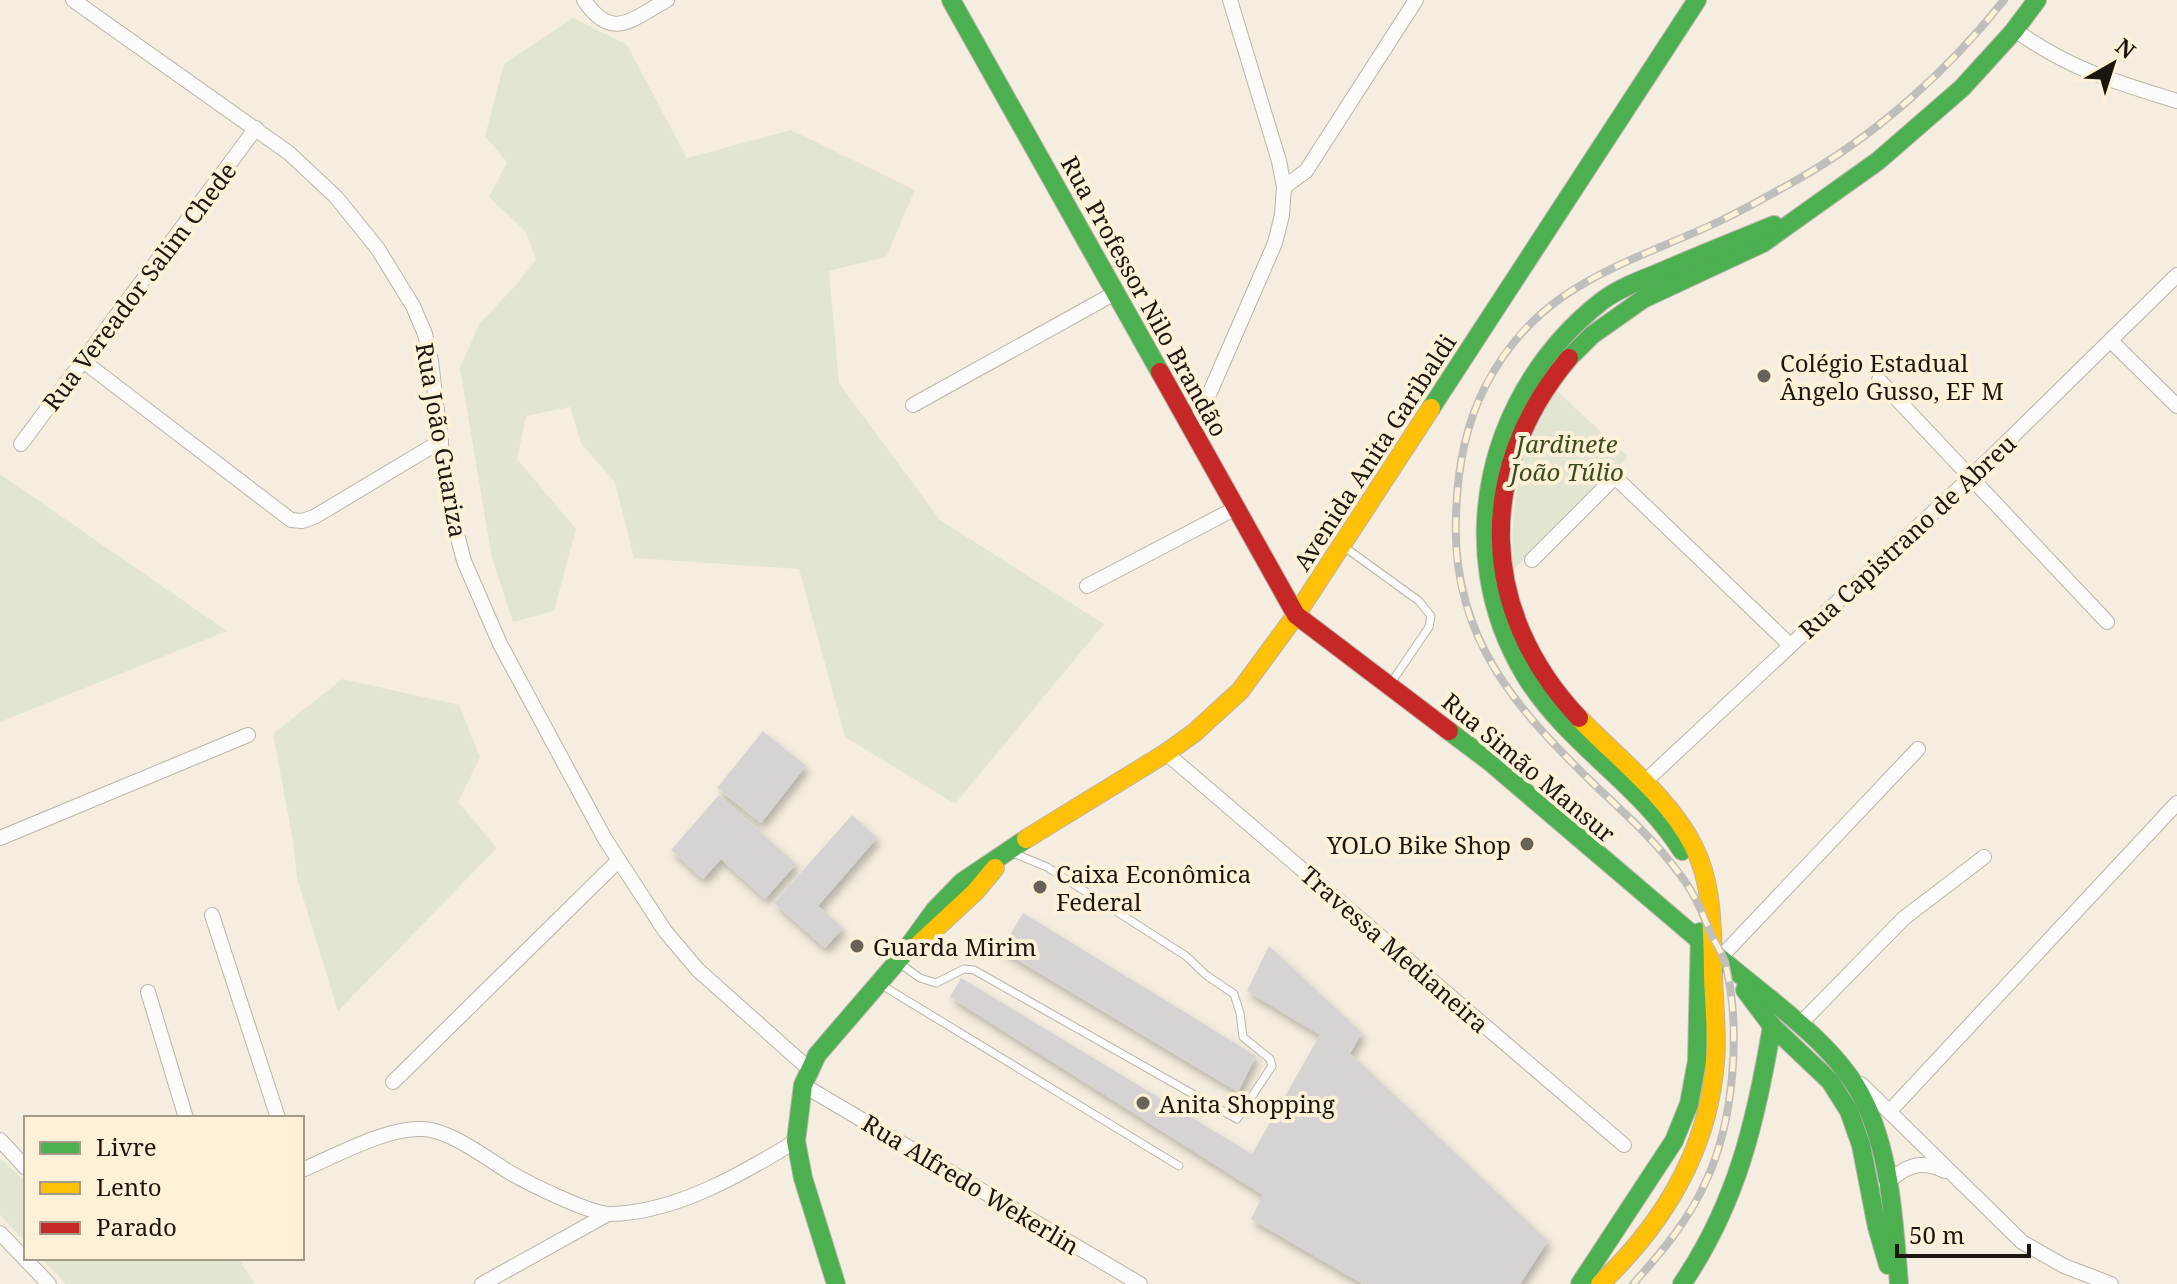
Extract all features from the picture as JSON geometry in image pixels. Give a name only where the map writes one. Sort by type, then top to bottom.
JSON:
[{"type":"main road","name":"Rua Professor Nilo Brandão","points":[[951,0],[1296,615]]},
{"type":"main road","name":"Avenida Anita Garibaldi","points":[[836,1284],[806,1188],[796,1141],[798,1112],[806,1077],[826,1042],[897,962],[934,911],[962,882],[1056,819],[1166,753],[1218,713],[1240,691],[1296,615],[1697,0]]},
{"type":"main road","points":[[1600,1284],[1638,1248],[1656,1225],[1684,1176],[1697,1142],[1709,1102],[1715,1060],[1714,953],[1692,869],[1681,847],[1638,788],[1557,693],[1526,645],[1514,614],[1502,558],[1501,528],[1511,462],[1521,433],[1552,377],[1593,333],[1654,294],[1756,248],[1853,181],[1930,122],[2015,30],[2037,0]]},
{"type":"main road","name":"Rua Simão Mansur","points":[[1296,615],[1489,761],[1799,1025],[1838,1075]]},
{"type":"main road","points":[[1580,1284],[1674,1141],[1689,1104],[1714,953]]},
{"type":"main road","name":"Rua Simão Mansur","points":[[1714,953],[1772,1026],[1838,1075]]},
{"type":"main road","points":[[1714,1009],[1725,991],[1733,988],[1746,991]]},
{"type":"main road","points":[[1682,1284],[1716,1229],[1735,1186],[1760,1103],[1772,1026]]},
{"type":"main road","points":[[1838,1075],[1857,1085],[1868,1111],[1894,1226],[1897,1284]]},
{"type":"main road","points":[[1838,1075],[1840,1094],[1856,1128],[1877,1227],[1897,1284]]},
{"type":"street","name":"Rua João Guariza","points":[[73,0],[256,128],[306,168],[336,197],[394,274],[425,334],[454,523],[464,561],[482,605],[618,861],[665,931],[698,970],[806,1077]]},
{"type":"street","points":[[584,0],[607,24],[623,24],[667,0]]},
{"type":"street","points":[[1192,429],[1267,265],[1282,215],[1284,187],[1279,161],[1230,0]]},
{"type":"street","points":[[1284,187],[1306,171],[1416,0]]},
{"type":"street","points":[[2015,30],[2066,63],[2091,74],[2177,101]]},
{"type":"street","name":"Rua Vereador Salim Chede","points":[[21,444],[256,128]]},
{"type":"street","name":"Rua Capistrano de Abreu","points":[[1638,788],[1971,477],[2177,275]]},
{"type":"street","points":[[913,405],[1115,293]]},
{"type":"street","points":[[2111,341],[2177,406]]},
{"type":"street","points":[[83,361],[291,520],[302,521],[314,517],[441,441]]},
{"type":"street","points":[[1879,380],[2107,622]]},
{"type":"street","points":[[1532,560],[1615,477],[1790,645]]},
{"type":"street","points":[[1087,586],[1236,508]]},
{"type":"street","points":[[0,838],[248,735]]},
{"type":"street","points":[[1714,953],[1918,749]]},
{"type":"street","name":"Travessa Medianeira","points":[[1166,753],[1624,1145]]},
{"type":"street","points":[[1889,1112],[2177,803]]},
{"type":"street","points":[[1799,1025],[1904,918],[1984,857]]},
{"type":"street","points":[[393,1082],[618,861]]},
{"type":"street","points":[[212,915],[277,1116]]},
{"type":"street","points":[[148,992],[185,1116]]},
{"type":"street","name":"Rua Simão Mansur","points":[[1838,1075],[1889,1112],[2022,1242],[2064,1266],[2111,1284]]},
{"type":"street","name":"Rua Alfredo Wekerlin","points":[[806,1077],[1140,1284]]},
{"type":"street","points":[[304,1169],[394,1132],[424,1129],[445,1135],[543,1190],[608,1214]]},
{"type":"street","points":[[0,1140],[24,1166]]},
{"type":"street","points":[[482,1284],[608,1214],[649,1207],[694,1194],[747,1170],[796,1141]]},
{"type":"street","points":[[1886,1184],[1909,1165],[1935,1166],[1952,1174]]},
{"type":"street","points":[[0,1233],[24,1258]]},
{"type":"street","points":[[26,1260],[49,1284]]},
{"type":"lane","points":[[1341,545],[1419,601],[1431,616],[1429,627],[1390,685]]},
{"type":"lane","points":[[897,962],[920,978],[936,983],[964,969],[974,970],[1237,1119],[1272,1066],[1270,1059],[1243,1037],[1234,994],[1206,975],[1186,956],[1085,891],[1047,867],[1010,851]]},
{"type":"lane","points":[[879,983],[1179,1166]]},
{"type":"green space","points":[[573,18],[627,45],[687,158],[791,130],[915,190],[886,257],[829,271],[839,383],[940,520],[1104,624],[955,804],[845,737],[799,569],[634,558],[615,483],[581,443],[570,407],[526,416],[517,459],[576,529],[554,611],[513,622],[492,558],[460,368],[479,324],[536,259],[525,231],[489,197],[507,162],[485,136],[504,64]]},
{"type":"green space","name":"Jardinete João Túlio","points":[[1554,388],[1628,457],[1513,570],[1513,521],[1525,453]]},
{"type":"green space","points":[[0,474],[227,631],[0,722]]},
{"type":"green space","points":[[342,679],[459,705],[480,757],[458,802],[497,848],[338,1011],[297,878],[273,734]]},
{"type":"green space","points":[[0,1158],[24,1180],[24,1240],[0,1215]]},
{"type":"green space","points":[[43,1260],[239,1260],[255,1284],[66,1284]]},
{"type":"building","points":[[763,731],[806,766],[761,823],[717,788]]},
{"type":"building","points":[[719,795],[796,864],[765,899],[721,859],[703,879],[671,850]]},
{"type":"building","points":[[852,815],[877,838],[818,906],[843,928],[825,948],[774,903]]},
{"type":"building","name":"Anita Shopping","points":[[1023,913],[1256,1056],[1238,1092],[1001,950]]},
{"type":"building","points":[[1269,946],[1362,1033],[1350,1053],[1548,1241],[1520,1284],[1363,1284],[1251,1219],[1263,1195],[950,997],[961,978],[1252,1154],[1320,1035],[1247,991]]},
{"type":"railway","points":[[1633,1284],[1683,1223],[1716,1157],[1729,1104],[1732,1075],[1731,991],[1722,955],[1681,876],[1643,831],[1542,731],[1495,670],[1478,636],[1465,600],[1457,561],[1457,500],[1467,434],[1485,387],[1506,352],[1557,301],[1617,266],[1739,212],[1825,163],[1908,101],[1959,52],[2004,0]]},
{"type":"traffic: fast","points":[[951,0],[1160,372]]},
{"type":"traffic: fast","points":[[1431,408],[1697,0]]},
{"type":"traffic: fast","points":[[1569,358],[1592,335],[1643,299],[1763,243],[1878,161],[1962,88],[2013,32],[2037,0]]},
{"type":"traffic: fast","points":[[1682,851],[1646,805],[1561,722],[1525,675],[1502,626],[1489,576],[1486,525],[1492,474],[1508,425],[1531,379],[1563,337],[1602,301],[1635,282],[1774,225]]},
{"type":"traffic: fast","points":[[1449,731],[1489,761],[1782,1009],[1837,1060],[1863,1099],[1880,1143],[1890,1190],[1899,1284]]},
{"type":"traffic: fast","points":[[836,1284],[803,1178],[796,1141],[803,1085],[817,1055],[897,962],[934,911],[962,882],[1026,839]]},
{"type":"traffic: fast","points":[[1580,1284],[1674,1141],[1689,1104],[1697,1061],[1700,932]]},
{"type":"traffic: fast","points":[[1745,990],[1772,1026],[1830,1081],[1849,1111],[1861,1145],[1888,1265]]},
{"type":"traffic: fast","points":[[1682,1284],[1717,1223],[1742,1160],[1772,1026]]},
{"type":"traffic: slow","points":[[1026,839],[1166,753],[1194,733],[1240,691],[1296,615],[1431,408]]},
{"type":"traffic: slow","points":[[1579,718],[1670,810],[1700,860],[1710,906],[1716,1027],[1711,1095],[1692,1156],[1644,1237],[1600,1284]]},
{"type":"traffic: slow","points":[[919,944],[975,892],[995,868]]},
{"type":"traffic: jam","points":[[1569,358],[1538,401],[1517,446],[1504,493],[1501,540],[1507,587],[1522,632],[1546,676],[1579,718]]},
{"type":"traffic: jam","points":[[1160,372],[1296,615],[1449,731]]},
{"type":"place","name":"Colégio Estadual Ângelo Gusso, EF M","points":[[1764,376]]},
{"type":"place","name":"YOLO Bike Shop","points":[[1527,844]]},
{"type":"place","name":"Caixa Econômica Federal","points":[[1040,887]]},
{"type":"place","name":"Guarda Mirim","points":[[857,946]]},
{"type":"place","name":"Anita Shopping","points":[[1143,1103]]}]
